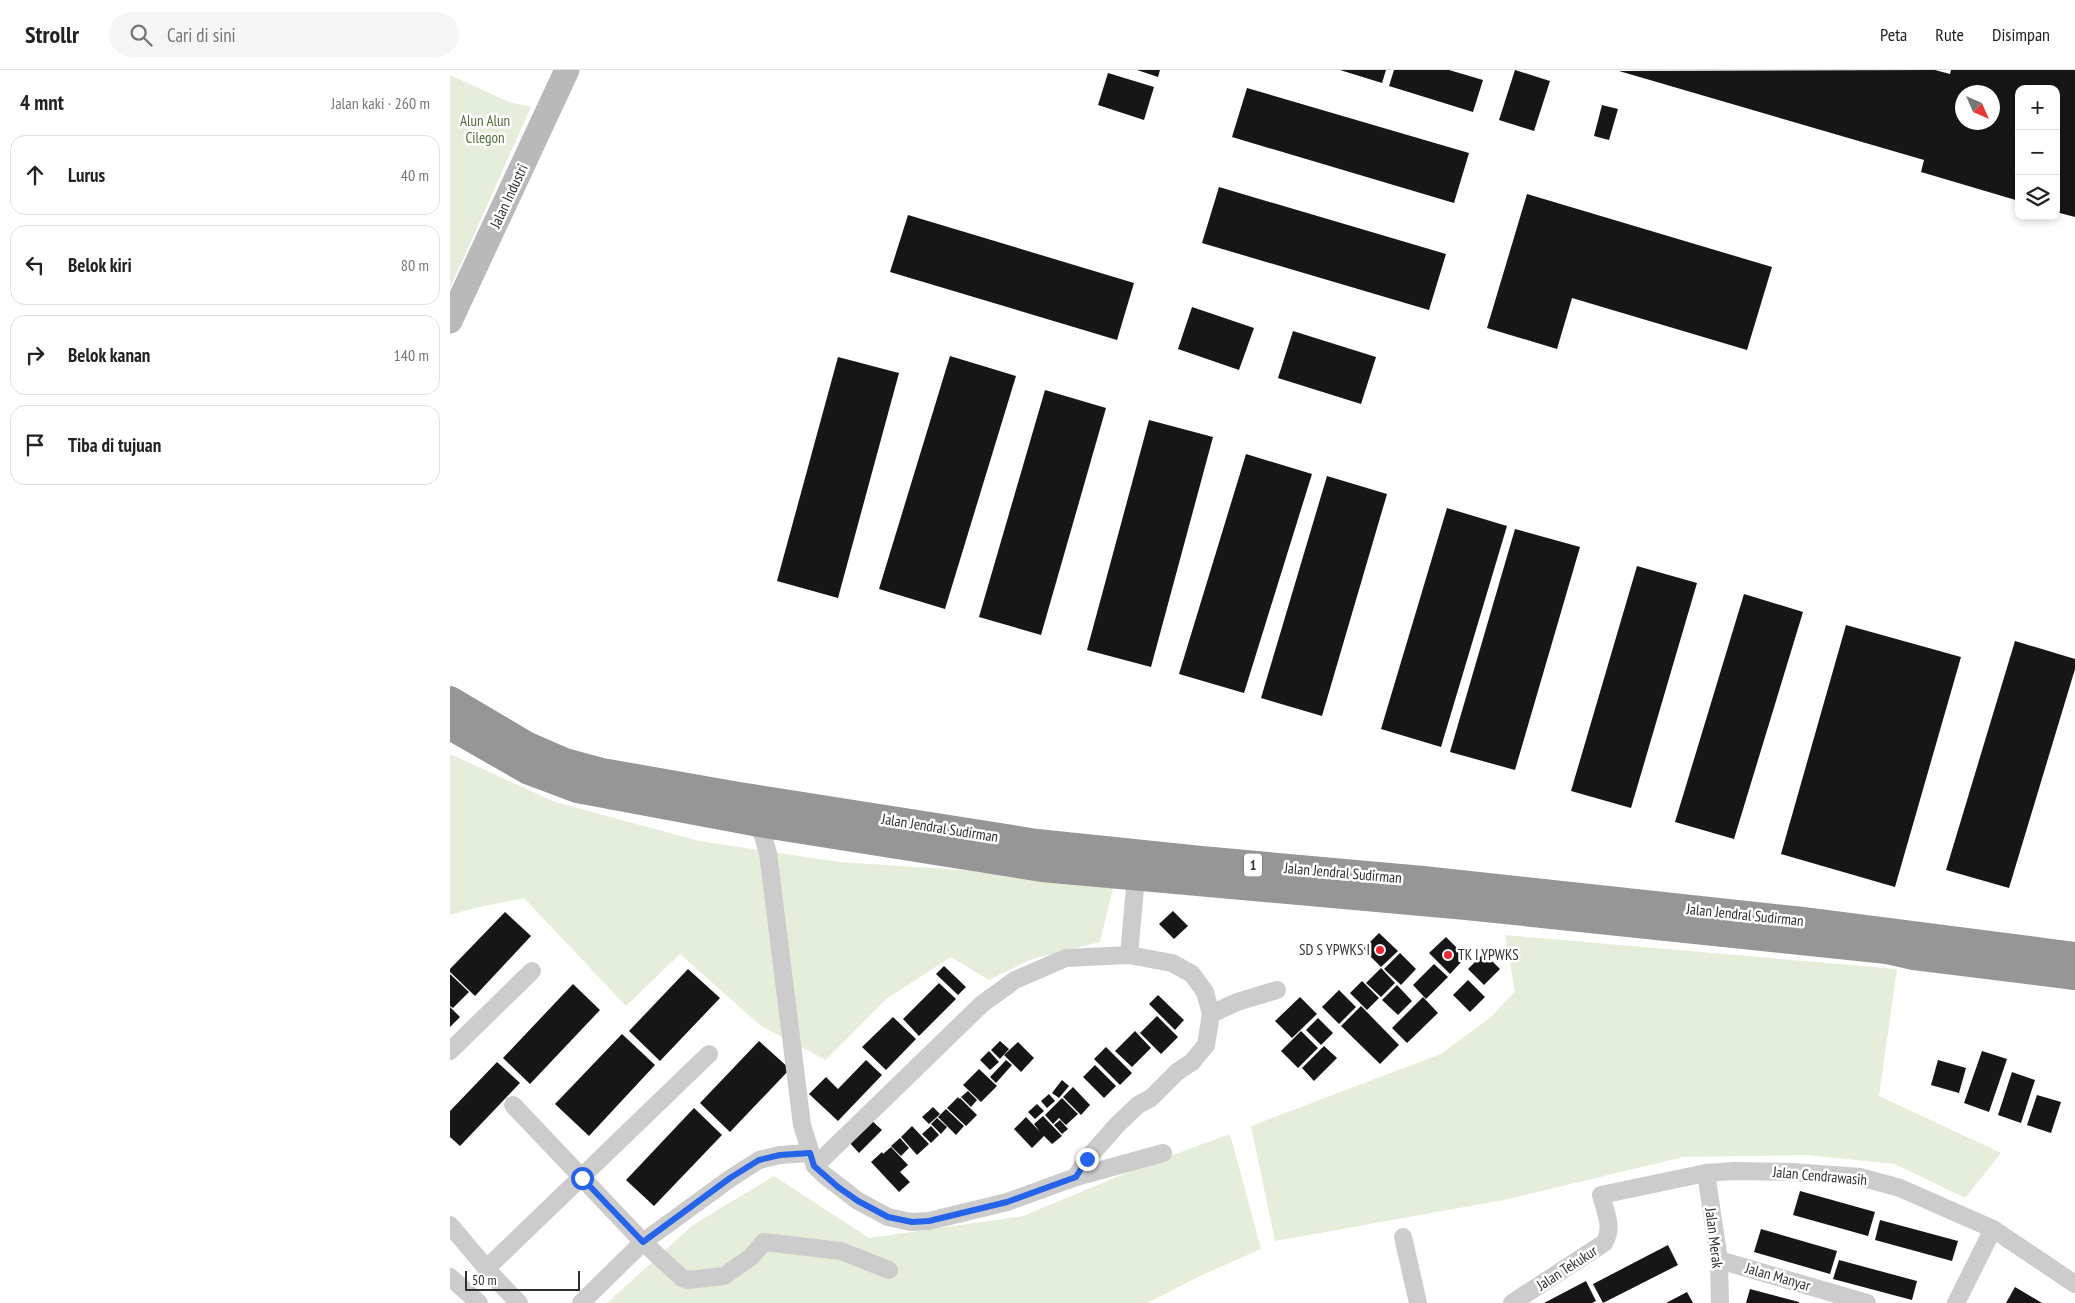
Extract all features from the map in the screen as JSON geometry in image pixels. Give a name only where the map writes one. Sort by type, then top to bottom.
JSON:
[{"type":"highway","name":"Jalan Jendral Sudirman","points":[[450,700],[526,745],[565,762],[602,772],[748,798],[1037,843],[1423,880],[1803,921],[2075,956]]},
{"type":"highway","name":"Jalan Jendral Sudirman","points":[[450,726],[529,771],[577,789],[759,822],[1042,868],[1466,906],[1887,950],[1914,956],[2075,976]]},
{"type":"street","name":"Jalan Industri","points":[[450,321],[567,70]]},
{"type":"street","points":[[759,822],[768,854],[802,1125],[812,1160],[838,1187],[858,1201],[888,1217],[912,1222],[929,1221],[1007,1202],[1076,1177],[1163,1153]]},
{"type":"street","points":[[1129,955],[1136,877]]},
{"type":"street","points":[[812,1160],[982,1004],[1015,980],[1066,958],[1129,955],[1172,963],[1192,974],[1204,992],[1211,1014],[1206,1045],[1192,1062],[1177,1072],[1151,1098],[1138,1105],[1117,1125],[1087,1159],[1076,1177]]},
{"type":"street","points":[[450,1051],[532,971]]},
{"type":"street","points":[[1211,1014],[1237,1002],[1277,990]]},
{"type":"street","points":[[487,1269],[709,1054]]},
{"type":"street","points":[[513,1105],[643,1242],[682,1278],[690,1280],[724,1276],[751,1257],[764,1242],[842,1251],[889,1270]]},
{"type":"street","points":[[580,1303],[643,1242],[730,1178],[759,1160],[780,1155],[812,1160]]},
{"type":"street","name":"Jalan Cendrawasih","points":[[1601,1195],[1706,1173],[1734,1171],[1793,1172],[1860,1178],[1900,1188],[1993,1229],[2075,1284]]},
{"type":"street","name":"Jalan Merak","points":[[1706,1173],[1719,1260],[1720,1303]]},
{"type":"street","name":"Jalan Tekukur","points":[[1512,1303],[1604,1243],[1610,1234],[1601,1195]]},
{"type":"street","points":[[450,1225],[519,1303]]},
{"type":"street","points":[[1956,1303],[1993,1229]]},
{"type":"street","points":[[1403,1237],[1418,1303]]},
{"type":"street","name":"Jalan Manyar","points":[[1719,1260],[1867,1303]]},
{"type":"street","points":[[450,1277],[479,1303]]},
{"type":"green space","name":"Alun Alun Cilegon","points":[[450,75],[509,102],[531,107],[450,288]]},
{"type":"green space","points":[[450,754],[555,802],[699,841],[840,862],[962,870],[1113,888],[1100,942],[1032,959],[989,980],[951,957],[886,999],[826,1060],[761,1026],[680,954],[626,1006],[524,898],[450,915]]},
{"type":"green space","points":[[1505,935],[1897,969],[1879,1096],[2001,1153],[1965,1198],[1895,1164],[1807,1155],[1683,1157],[1504,1200],[1275,1241],[1251,1126],[1441,1054],[1491,1017],[1515,991]]},
{"type":"green space","points":[[1230,1134],[1261,1249],[1202,1275],[1147,1303],[607,1303],[693,1225],[774,1176],[869,1238],[1023,1216],[1148,1164]]},
{"type":"building","points":[[1137,70],[1160,70],[1158,77]]},
{"type":"building","points":[[1340,70],[1386,70],[1382,83]]},
{"type":"building","points":[[1394,70],[1449,70],[1483,80],[1473,112],[1389,86]]},
{"type":"building","points":[[1515,70],[1550,81],[1534,131],[1499,120]]},
{"type":"building","points":[[1935,70],[1950,74],[1951,70],[2075,70],[2075,217],[2060,213],[2060,85],[2015,85],[2015,200],[1921,172],[1924,160],[1619,71]]},
{"type":"building","points":[[1108,73],[1154,87],[1144,120],[1098,105]]},
{"type":"building","points":[[1247,88],[1469,153],[1454,203],[1232,137]]},
{"type":"building","points":[[1602,105],[1618,109],[1609,140],[1594,136]]},
{"type":"building","points":[[1219,187],[1446,254],[1429,310],[1202,243]]},
{"type":"building","points":[[1527,194],[1772,267],[1747,350],[1572,298],[1557,349],[1487,328]]},
{"type":"building","points":[[908,215],[1134,283],[1117,340],[890,272]]},
{"type":"building","points":[[1192,307],[1254,328],[1239,370],[1178,349]]},
{"type":"building","points":[[1293,331],[1376,357],[1361,404],[1278,378]]},
{"type":"building","points":[[950,356],[1016,376],[945,609],[879,589]]},
{"type":"building","points":[[838,357],[899,373],[838,598],[777,581]]},
{"type":"building","points":[[1045,390],[1106,408],[1041,635],[979,617]]},
{"type":"building","points":[[1149,420],[1213,437],[1151,667],[1087,650]]},
{"type":"building","points":[[1246,454],[1312,474],[1244,693],[1179,674]]},
{"type":"building","points":[[1327,476],[1387,494],[1322,716],[1261,698]]},
{"type":"building","points":[[1447,508],[1507,526],[1441,747],[1381,729]]},
{"type":"building","points":[[1515,529],[1580,547],[1515,770],[1450,752]]},
{"type":"building","points":[[1637,566],[1697,583],[1631,808],[1571,791]]},
{"type":"building","points":[[1744,594],[1803,612],[1734,839],[1675,822]]},
{"type":"building","points":[[1846,625],[1961,657],[1895,887],[1781,854]]},
{"type":"building","points":[[2015,641],[2075,659],[2075,669],[2009,888],[1946,870]]},
{"type":"building","points":[[1173,911],[1188,926],[1174,939],[1159,924]]},
{"type":"building","points":[[505,912],[531,936],[475,996],[450,972],[450,969]]},
{"type":"building","name":"SD S YPWKS I","points":[[1379,933],[1398,951],[1381,967],[1363,949]]},
{"type":"building","name":"TK I YPWKS","points":[[1446,937],[1466,957],[1450,974],[1429,953]]},
{"type":"building","name":"SD S YPWKS I","points":[[1400,953],[1416,969],[1401,985],[1384,969]]},
{"type":"building","points":[[1484,953],[1500,969],[1484,985],[1468,969]]},
{"type":"building","name":"TK I YPWKS","points":[[1434,964],[1448,977],[1426,999],[1413,985]]},
{"type":"building","points":[[944,966],[966,987],[958,995],[936,974]]},
{"type":"building","points":[[1381,968],[1395,983],[1381,997],[1366,983]]},
{"type":"building","points":[[688,969],[720,998],[660,1061],[629,1031]]},
{"type":"building","points":[[450,974],[469,992],[453,1008],[450,1006]]},
{"type":"building","points":[[1468,980],[1485,997],[1470,1012],[1453,995]]},
{"type":"building","points":[[1362,981],[1379,998],[1367,1010],[1350,993]]},
{"type":"building","points":[[939,983],[956,999],[919,1036],[903,1019]]},
{"type":"building","points":[[573,984],[600,1010],[530,1084],[503,1058]]},
{"type":"building","points":[[1397,985],[1412,1001],[1398,1015],[1382,1000]]},
{"type":"building","points":[[1339,990],[1356,1007],[1339,1024],[1322,1007]]},
{"type":"building","points":[[1158,995],[1184,1020],[1175,1030],[1149,1004]]},
{"type":"building","points":[[1300,997],[1317,1014],[1292,1038],[1275,1021]]},
{"type":"building","points":[[1423,997],[1438,1013],[1407,1043],[1392,1028]]},
{"type":"building","points":[[1361,1006],[1399,1045],[1380,1064],[1341,1026]]},
{"type":"building","points":[[450,1007],[460,1017],[450,1027]]},
{"type":"building","points":[[1157,1016],[1178,1037],[1161,1054],[1140,1033]]},
{"type":"building","points":[[893,1017],[916,1039],[886,1070],[862,1047]]},
{"type":"building","points":[[1318,1018],[1333,1033],[1321,1045],[1306,1030]]},
{"type":"building","points":[[1135,1031],[1151,1048],[1132,1067],[1115,1051]]},
{"type":"building","points":[[1301,1031],[1318,1048],[1298,1068],[1281,1051]]},
{"type":"building","points":[[622,1034],[655,1065],[589,1136],[555,1104]]},
{"type":"building","points":[[759,1041],[790,1069],[730,1132],[700,1103]]},
{"type":"building","points":[[1000,1041],[1009,1049],[1000,1059],[991,1050]]},
{"type":"building","points":[[1018,1042],[1034,1058],[1021,1072],[1004,1055]]},
{"type":"building","points":[[1324,1046],[1337,1058],[1314,1081],[1302,1068]]},
{"type":"building","points":[[1106,1047],[1132,1073],[1120,1085],[1094,1059]]},
{"type":"building","points":[[989,1051],[999,1062],[990,1070],[980,1060]]},
{"type":"building","points":[[1982,1051],[2007,1059],[1989,1112],[1964,1103]]},
{"type":"building","points":[[866,1060],[882,1075],[838,1121],[809,1094],[826,1077],[838,1089]]},
{"type":"building","points":[[1006,1060],[1012,1065],[996,1083],[990,1077]]},
{"type":"building","points":[[1938,1060],[1966,1068],[1959,1093],[1931,1085]]},
{"type":"building","points":[[497,1062],[520,1083],[460,1146],[450,1137],[450,1111]]},
{"type":"building","points":[[1095,1065],[1116,1086],[1104,1098],[1083,1077]]},
{"type":"building","points":[[979,1069],[997,1086],[981,1102],[963,1085]]},
{"type":"building","points":[[2012,1072],[2035,1080],[2021,1123],[1998,1115]]},
{"type":"building","points":[[1062,1080],[1069,1086],[1059,1098],[1052,1093]]},
{"type":"building","points":[[1073,1087],[1090,1105],[1081,1115],[1063,1097]]},
{"type":"building","points":[[968,1091],[977,1100],[971,1107],[961,1097]]},
{"type":"building","points":[[1049,1094],[1055,1101],[1047,1108],[1041,1101]]},
{"type":"building","points":[[2037,1095],[2061,1102],[2051,1133],[2027,1125]]},
{"type":"building","points":[[958,1097],[977,1115],[966,1126],[947,1108]]},
{"type":"building","points":[[1062,1098],[1078,1114],[1066,1125],[1059,1118],[1053,1124],[1045,1115]]},
{"type":"building","points":[[1037,1104],[1044,1111],[1035,1119],[1028,1112]]},
{"type":"building","points":[[933,1107],[940,1114],[929,1124],[922,1117]]},
{"type":"building","points":[[694,1108],[722,1135],[654,1206],[626,1180]]},
{"type":"building","points":[[946,1109],[964,1126],[956,1135],[938,1117]]},
{"type":"building","points":[[1043,1116],[1062,1136],[1052,1144],[1044,1136],[1032,1148],[1014,1129],[1026,1117],[1040,1132],[1034,1124]]},
{"type":"building","points":[[937,1118],[947,1127],[941,1134],[931,1124]]},
{"type":"building","points":[[870,1119],[882,1130],[859,1153],[848,1141]]},
{"type":"building","points":[[1060,1120],[1068,1129],[1062,1134],[1054,1125]]},
{"type":"building","points":[[912,1126],[929,1144],[917,1155],[901,1137]]},
{"type":"building","points":[[931,1126],[939,1135],[931,1143],[922,1134]]},
{"type":"building","points":[[900,1138],[909,1148],[901,1156],[891,1146]]},
{"type":"building","points":[[891,1147],[908,1165],[900,1172],[910,1182],[899,1192],[871,1162]]},
{"type":"building","points":[[1800,1191],[1875,1212],[1868,1236],[1793,1215]]},
{"type":"building","points":[[1880,1220],[1958,1241],[1952,1261],[1875,1240]]},
{"type":"building","points":[[1761,1229],[1837,1251],[1830,1274],[1754,1252]]},
{"type":"building","points":[[1668,1245],[1678,1265],[1603,1303],[1593,1284]]},
{"type":"building","points":[[1839,1260],[1917,1281],[1912,1300],[1833,1279]]},
{"type":"building","points":[[1586,1281],[1596,1301],[1592,1303],[1544,1303]]},
{"type":"building","points":[[2015,1287],[2042,1303],[2006,1303]]},
{"type":"building","points":[[1750,1289],[1799,1302],[1799,1303],[1746,1303]]},
{"type":"building","points":[[1687,1292],[1693,1303],[1666,1303]]},
{"type":"place","name":"SD S YPWKS I","points":[[1380,950]]},
{"type":"place","name":"TK I YPWKS","points":[[1448,955]]},
{"type":"route","points":[[582,1178],[643,1242],[730,1178],[759,1160],[780,1155],[810,1153],[814,1166],[858,1201],[888,1217],[912,1222],[929,1221],[1007,1202],[1076,1177],[1087,1159]]}]
